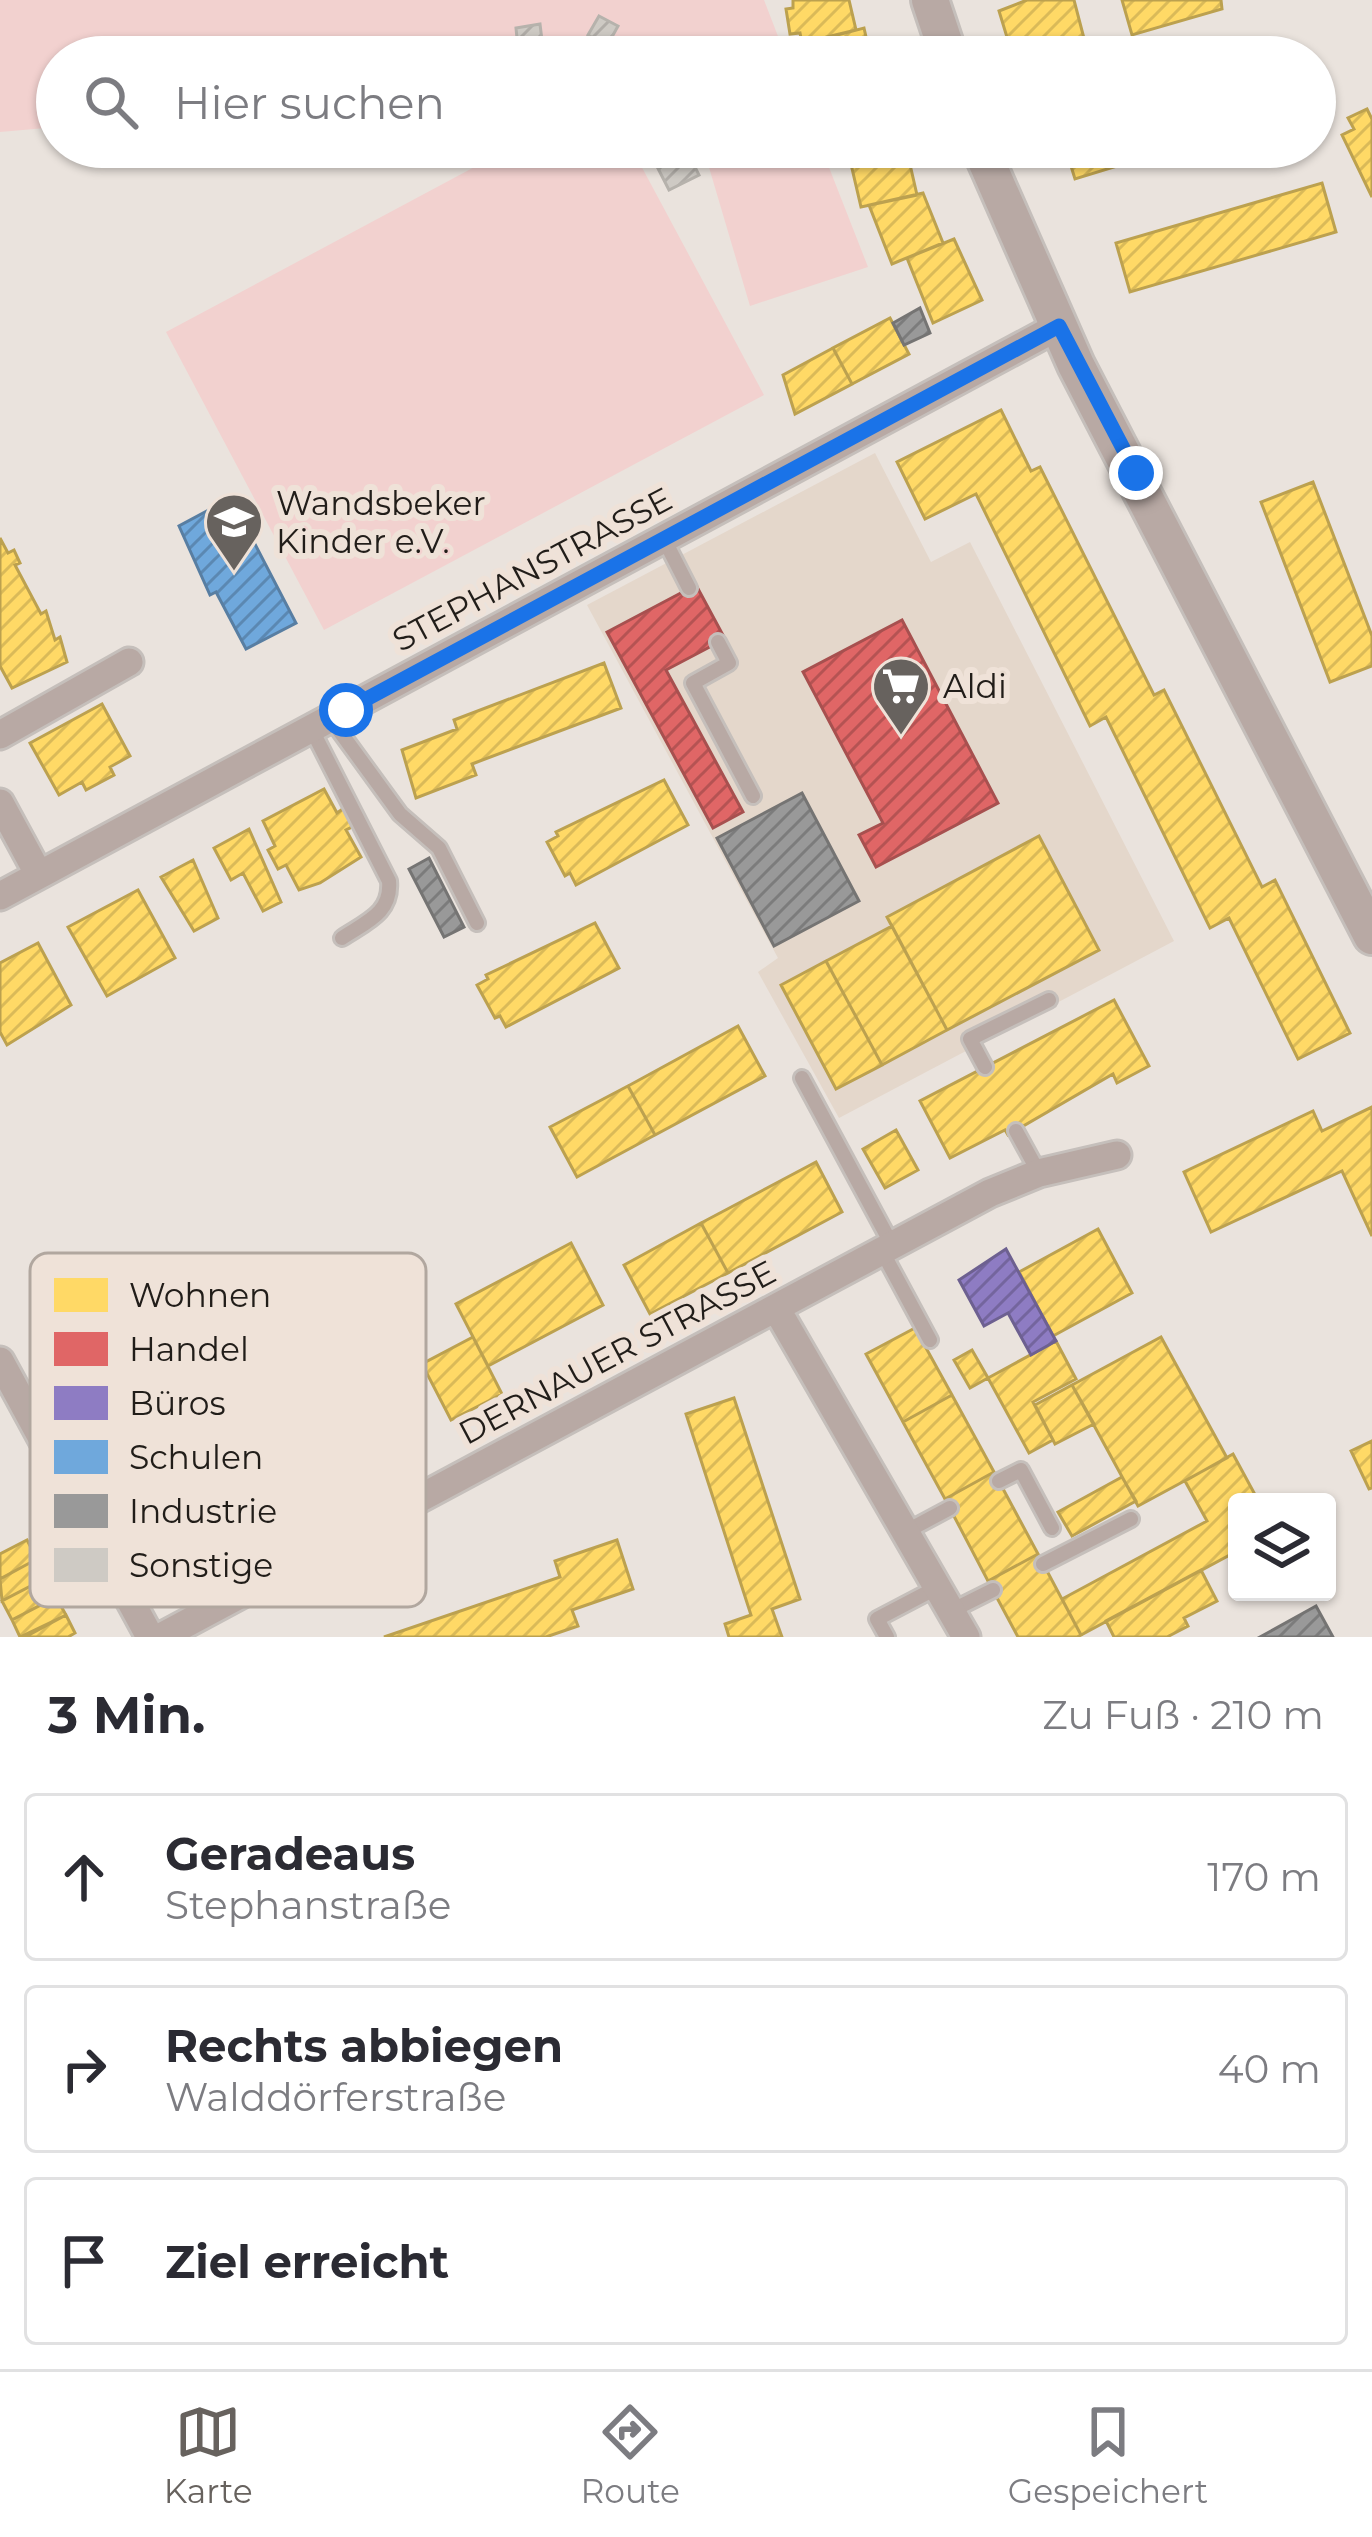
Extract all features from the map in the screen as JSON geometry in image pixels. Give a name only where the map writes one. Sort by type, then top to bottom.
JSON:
[{"type":"street","points":[[930,0],[942,36]]},
{"type":"street","points":[[989,168],[1059,326],[1372,936]]},
{"type":"street","name":"STEPHANSTRASSE","points":[[0,896],[1059,326]]},
{"type":"street","points":[[0,735],[129,662]]},
{"type":"street","points":[[0,803],[39,875]]},
{"type":"street","name":"DERNAUER STRASSE","points":[[426,1502],[887,1248],[1039,1173],[1117,1155]]},
{"type":"street","points":[[776,1308],[966,1637]]},
{"type":"street","points":[[0,1361],[30,1416]]},
{"type":"street","points":[[134,1607],[150,1637]]},
{"type":"street","name":"DERNAUER STRASSE","points":[[161,1637],[196,1629],[236,1607]]},
{"type":"lane","points":[[664,539],[689,589]]},
{"type":"lane","points":[[718,642],[729,664],[693,683],[753,796]]},
{"type":"lane","points":[[320,723],[400,814],[439,848],[477,923]]},
{"type":"lane","points":[[320,723],[389,881],[390,899],[382,911],[342,938]]},
{"type":"lane","points":[[985,1067],[970,1039],[1049,1000]]},
{"type":"lane","points":[[802,1078],[931,1340]]},
{"type":"lane","points":[[1016,1131],[1039,1173]]},
{"type":"lane","points":[[999,1481],[1021,1470],[1052,1528]]},
{"type":"lane","points":[[907,1531],[950,1508]]},
{"type":"lane","points":[[1043,1564],[1131,1519]]},
{"type":"lane","points":[[887,1637],[877,1619],[993,1590]]},
{"type":"shaded area","points":[[0,0],[764,0],[778,36],[36,36],[36,129],[0,132]]},
{"type":"shaded area","points":[[473,168],[642,168],[764,395],[324,630],[166,332]]},
{"type":"shaded area","points":[[709,168],[829,168],[868,267],[750,306]]},
{"type":"shaded area","points":[[875,453],[931,562],[970,542],[1174,941],[839,1118],[758,972],[778,958],[587,605]]},
{"type":"building: Wohnen","points":[[793,0],[849,0],[856,30],[831,36],[790,34],[786,9],[793,8]]},
{"type":"building: Wohnen","points":[[1027,0],[1074,0],[1083,36],[1007,36],[999,11]]},
{"type":"building: Wohnen","points":[[1122,0],[1221,0],[1222,9],[1132,35]]},
{"type":"building: Wohnen","points":[[864,28],[866,36],[833,36]]},
{"type":"building: Wohnen","points":[[1367,109],[1372,119],[1372,197],[1342,135],[1354,129],[1348,118]]},
{"type":"building: Wohnen","points":[[852,168],[911,168],[917,195],[861,207]]},
{"type":"building: Wohnen","points":[[1072,168],[1111,168],[1075,179]]},
{"type":"building: Wohnen","points":[[1322,183],[1336,232],[1130,292],[1116,243]]},
{"type":"building: Wohnen","points":[[923,193],[943,243],[892,264],[869,205]]},
{"type":"building: Wohnen","points":[[954,239],[982,300],[933,323],[907,258]]},
{"type":"building: Wohnen","points":[[890,318],[909,354],[852,384],[833,348]]},
{"type":"building: Wohnen","points":[[833,348],[852,384],[795,414],[783,375]]},
{"type":"building: Wohnen","points":[[1001,410],[1031,471],[1040,467],[1154,695],[1164,690],[1262,887],[1275,880],[1350,1033],[1298,1059],[1229,918],[1210,928],[1106,717],[1090,726],[976,494],[925,519],[897,462]]},
{"type":"building: Wohnen","points":[[1313,482],[1372,636],[1372,666],[1330,682],[1261,502]]},
{"type":"building: Wohnen","points":[[0,538],[8,553],[14,550],[20,563],[15,565],[41,614],[46,611],[55,640],[60,637],[67,662],[12,688],[0,666]]},
{"type":"building: Wohnen","points":[[604,663],[621,708],[472,764],[476,775],[416,798],[402,750],[457,729],[454,720]]},
{"type":"building: Wohnen","points":[[102,704],[130,756],[110,767],[114,775],[86,790],[82,782],[59,795],[30,743]]},
{"type":"building: Wohnen","points":[[664,780],[688,825],[576,885],[570,873],[565,876],[547,842],[558,836],[556,832]]},
{"type":"building: Wohnen","points":[[324,789],[337,813],[344,808],[354,826],[346,830],[361,857],[320,883],[299,890],[286,865],[278,869],[268,850],[275,846],[263,821]]},
{"type":"building: Wohnen","points":[[249,829],[281,902],[263,911],[243,873],[231,880],[214,848]]},
{"type":"building: Wohnen","points":[[1039,836],[1099,950],[947,1030],[887,917]]},
{"type":"building: Wohnen","points":[[193,860],[218,918],[194,931],[161,877]]},
{"type":"building: Wohnen","points":[[138,890],[175,958],[107,996],[68,927]]},
{"type":"building: Wohnen","points":[[595,923],[619,968],[506,1027],[500,1016],[495,1018],[477,985],[488,979],[486,975]]},
{"type":"building: Wohnen","points":[[892,926],[947,1030],[882,1065],[826,961]]},
{"type":"building: Wohnen","points":[[38,943],[71,1005],[7,1045],[0,1032],[0,963]]},
{"type":"building: Wohnen","points":[[826,961],[882,1065],[836,1089],[781,985]]},
{"type":"building: Wohnen","points":[[1114,1000],[1149,1066],[1117,1083],[1113,1074],[1008,1135],[1005,1130],[950,1158],[920,1101]]},
{"type":"building: Wohnen","points":[[738,1026],[765,1076],[655,1135],[628,1086]]},
{"type":"building: Wohnen","points":[[628,1086],[655,1135],[577,1177],[550,1127]]},
{"type":"building: Wohnen","points":[[1372,1107],[1372,1236],[1342,1171],[1211,1232],[1184,1172],[1313,1111],[1322,1131]]},
{"type":"building: Wohnen","points":[[896,1130],[918,1170],[885,1188],[863,1149]]},
{"type":"building: Wohnen","points":[[816,1162],[842,1212],[728,1273],[701,1223]]},
{"type":"building: Wohnen","points":[[701,1223],[728,1273],[650,1314],[624,1265]]},
{"type":"building: Wohnen","points":[[1098,1229],[1132,1293],[1053,1336],[1019,1272]]},
{"type":"building: Wohnen","points":[[571,1243],[603,1305],[488,1366],[456,1304]]},
{"type":"building: Wohnen","points":[[915,1328],[952,1395],[903,1422],[866,1354]]},
{"type":"building: Wohnen","points":[[473,1337],[502,1394],[451,1420],[426,1372],[426,1362]]},
{"type":"building: Wohnen","points":[[1161,1337],[1227,1458],[1138,1506],[1072,1385]]},
{"type":"building: Wohnen","points":[[1056,1341],[1076,1379],[1033,1402],[1053,1440],[1029,1453],[988,1378]]},
{"type":"building: Wohnen","points":[[972,1350],[988,1378],[970,1388],[954,1360]]},
{"type":"building: Wohnen","points":[[1072,1385],[1094,1424],[1055,1444],[1035,1405]]},
{"type":"building: Wohnen","points":[[952,1395],[994,1472],[945,1499],[903,1422]]},
{"type":"building: Wohnen","points":[[734,1398],[800,1599],[772,1609],[782,1637],[729,1637],[725,1624],[751,1615],[686,1414]]},
{"type":"building: Wohnen","points":[[1372,1441],[1372,1488],[1369,1489],[1351,1451]]},
{"type":"building: Wohnen","points":[[1233,1454],[1254,1493],[1228,1493],[1228,1556],[1081,1635],[1062,1599],[1207,1521],[1185,1481]]},
{"type":"building: Wohnen","points":[[994,1472],[1038,1554],[988,1581],[945,1499]]},
{"type":"building: Wohnen","points":[[1122,1477],[1136,1501],[1072,1536],[1058,1512]]},
{"type":"building: Wohnen","points":[[27,1540],[30,1563],[0,1579],[0,1554]]},
{"type":"building: Wohnen","points":[[617,1540],[633,1589],[572,1610],[578,1626],[546,1637],[384,1637],[560,1577],[555,1561]]},
{"type":"building: Wohnen","points":[[1038,1554],[1081,1635],[1077,1637],[1018,1637],[988,1581]]},
{"type":"building: Wohnen","points":[[30,1563],[30,1586],[2,1601],[0,1579]]},
{"type":"building: Wohnen","points":[[1201,1570],[1217,1601],[1184,1618],[1188,1626],[1167,1637],[1114,1637],[1106,1621]]},
{"type":"building: Wohnen","points":[[30,1586],[30,1607],[37,1607],[12,1620],[2,1601]]},
{"type":"building: Wohnen","points":[[37,1607],[62,1607],[66,1615],[20,1637],[12,1620]]},
{"type":"building: Wohnen","points":[[66,1615],[75,1633],[68,1637],[25,1637]]},
{"type":"building: Handel","points":[[696,585],[725,639],[666,670],[743,812],[713,828],[607,632]]},
{"type":"building: Handel","name":"Aldi","points":[[902,620],[998,803],[876,867],[859,835],[883,823],[803,672]]},
{"type":"building: Büros","points":[[1006,1249],[1056,1341],[1031,1355],[1008,1313],[984,1326],[959,1280]]},
{"type":"building: Schulen","name":"Wandsbeker Kinder e.V.","points":[[231,498],[296,623],[246,649],[216,592],[210,595],[179,526]]},
{"type":"building: Industrie","points":[[920,308],[930,333],[904,345],[893,323]]},
{"type":"building: Industrie","points":[[802,793],[859,901],[774,946],[717,838]]},
{"type":"building: Industrie","points":[[429,858],[464,927],[444,937],[409,869]]},
{"type":"building: Industrie","points":[[1316,1606],[1333,1637],[1260,1637]]},
{"type":"building: Sonstige","points":[[599,16],[618,26],[612,36],[588,35]]},
{"type":"building: Sonstige","points":[[540,24],[541,36],[517,36],[516,28]]},
{"type":"building: Sonstige","points":[[658,168],[696,168],[699,175],[669,190]]},
{"type":"place","name":"Wandsbeker Kinder e.V.","points":[[234,573]]},
{"type":"place","name":"Aldi","points":[[901,737]]},
{"type":"route","points":[[346,710],[1059,326],[1136,473]]}]
